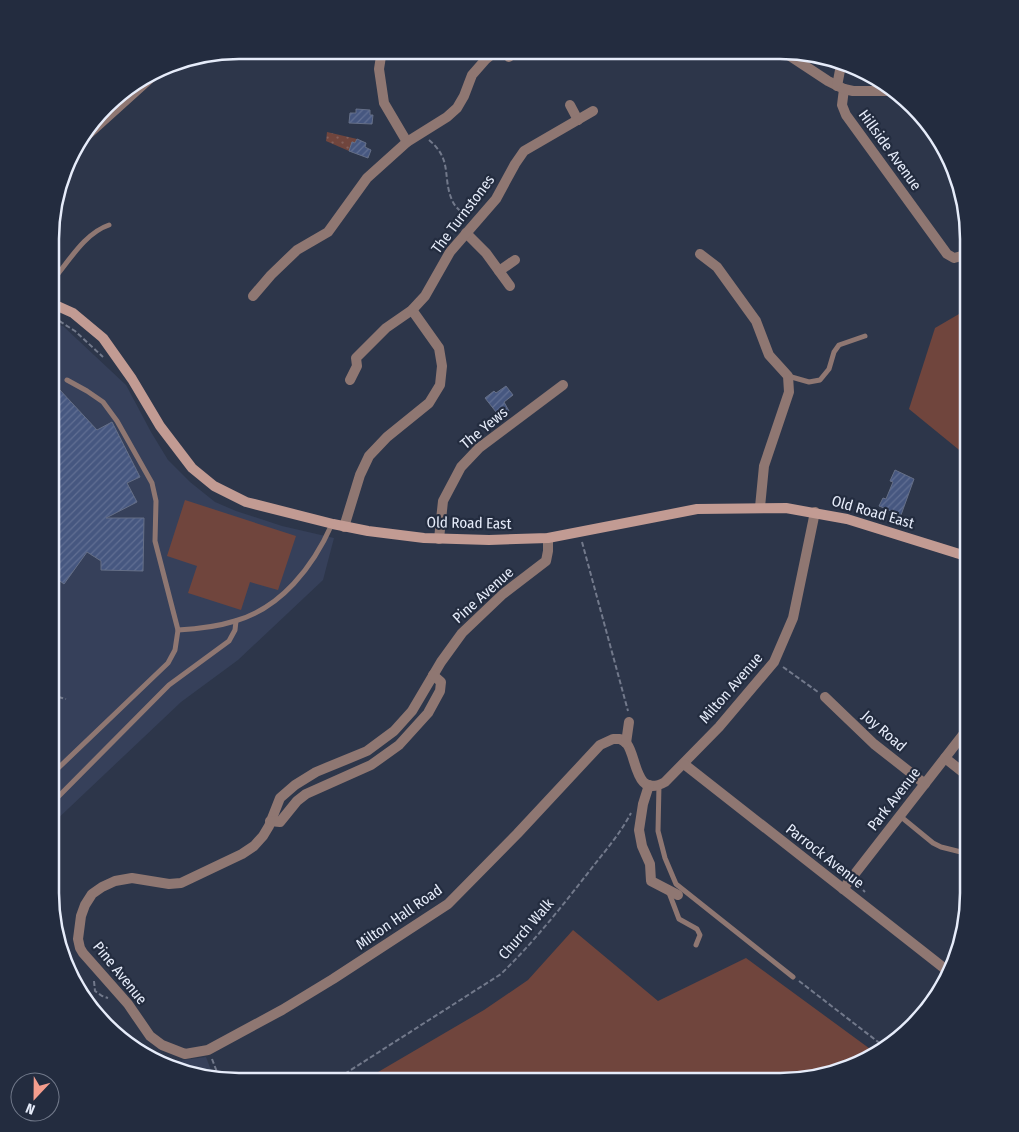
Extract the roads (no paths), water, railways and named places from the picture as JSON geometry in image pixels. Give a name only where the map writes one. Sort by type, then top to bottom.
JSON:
[{"type":"main road","name":"Old Road East","points":[[59,307],[73,313],[103,338],[132,379],[160,426],[192,468],[214,486],[246,502],[344,527],[388,534],[439,539],[489,540],[548,538],[697,509],[786,508],[855,521],[960,554]]},
{"type":"street","points":[[381,59],[379,70],[384,103],[407,142]]},
{"type":"street","points":[[252,296],[297,250],[328,232],[367,178],[407,142],[445,118],[458,107],[472,76],[486,59]]},
{"type":"street","points":[[796,59],[840,87],[856,91],[883,91]]},
{"type":"street","name":"Hillside Avenue","points":[[841,69],[842,105],[846,115],[951,257],[960,256]]},
{"type":"street","points":[[101,123],[136,91]]},
{"type":"street","points":[[570,105],[578,120]]},
{"type":"street","name":"The Turnstones","points":[[350,380],[357,366],[356,358],[386,328],[412,310],[428,293],[449,254],[497,197],[524,151],[593,111]]},
{"type":"street","points":[[466,234],[484,250],[510,286]]},
{"type":"street","points":[[700,254],[717,268],[756,321],[769,355],[788,376],[789,392],[764,466],[760,507]]},
{"type":"street","points":[[500,271],[515,260]]},
{"type":"street","points":[[344,527],[360,474],[369,456],[390,434],[429,402],[440,385],[442,366],[439,348],[412,310]]},
{"type":"street","name":"The Yews","points":[[439,539],[442,501],[461,467],[479,448],[563,385]]},
{"type":"street","name":"Milton Avenue","points":[[654,785],[666,781],[684,764],[750,692],[774,662],[793,618],[815,512]]},
{"type":"street","name":"Pine Avenue","points":[[150,1036],[128,1004],[99,973],[80,948],[79,929],[81,916],[87,901],[99,888],[118,880],[139,878],[172,884],[189,880],[250,849],[263,836],[280,798],[295,785],[316,772],[367,751],[394,731],[412,711],[452,645],[470,624],[503,594],[546,561],[548,538]]},
{"type":"street","name":"Pine Avenue","points":[[270,821],[280,822],[297,801],[306,794],[371,764],[400,745],[426,716],[437,698],[441,683],[433,675]]},
{"type":"street","name":"Joy Road","points":[[825,697],[874,744],[925,784]]},
{"type":"street","points":[[629,722],[626,743],[638,776],[654,785],[643,804],[640,830],[642,846],[650,864],[647,879],[678,895]]},
{"type":"street","name":"Park Avenue","points":[[843,889],[945,758],[960,732]]},
{"type":"street","name":"Milton Hall Road","points":[[150,1036],[162,1045],[185,1054],[208,1050],[282,1010],[333,979],[448,904],[517,834],[600,745],[613,739],[620,739],[626,743]]},
{"type":"street","points":[[945,758],[960,770]]},
{"type":"street","name":"Parrock Avenue","points":[[684,764],[944,969]]},
{"type":"lane","points":[[59,273],[89,237],[100,228],[109,225]]},
{"type":"lane","points":[[788,376],[809,382],[820,380],[829,369],[834,352],[839,345],[865,336]]},
{"type":"lane","points":[[59,767],[168,663],[175,650],[178,630],[155,541],[156,501],[152,483],[117,420],[103,402],[67,380]]},
{"type":"lane","points":[[178,630],[210,627],[236,621],[259,612],[288,591],[306,570],[324,544],[333,524]]},
{"type":"lane","points":[[59,796],[169,685],[229,641],[235,630],[236,621]]},
{"type":"lane","points":[[654,785],[658,831],[665,858],[676,884],[793,977]]},
{"type":"lane","points":[[900,816],[933,843],[960,852]]},
{"type":"lane","points":[[668,890],[679,919],[697,928],[700,935],[696,945]]}]
